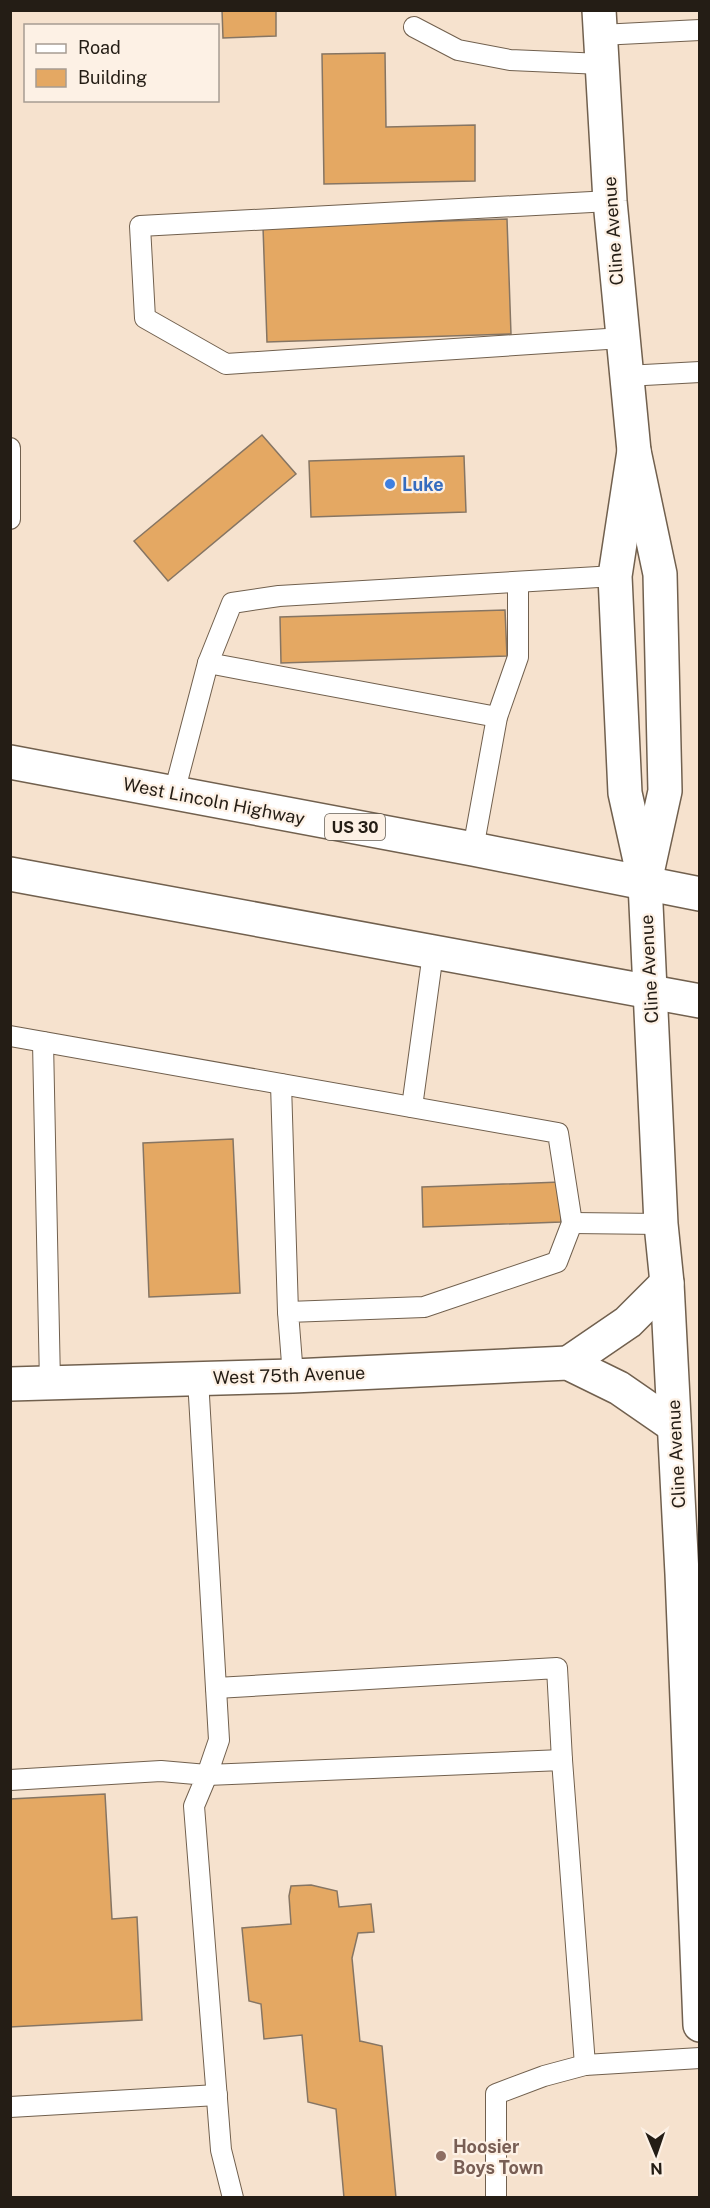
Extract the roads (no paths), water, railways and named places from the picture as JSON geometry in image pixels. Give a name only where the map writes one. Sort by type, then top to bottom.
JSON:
[{"type":"street","name":"Cline Avenue","points":[[600,36],[610,201],[634,451],[660,574],[665,792],[645,884]]},
{"type":"street","name":"Cline Avenue","points":[[634,451],[615,576],[625,793],[645,884],[661,1224],[668,1283],[674,1426],[691,1573],[699,2025]]},
{"type":"street","name":"West Lincoln Highway","points":[[10,762],[699,894]]},
{"type":"street","points":[[10,874],[699,1001]]},
{"type":"street","points":[[568,1363],[628,1322],[668,1283]]},
{"type":"street","name":"West 75th Avenue","points":[[10,1384],[293,1376],[568,1363],[620,1388],[674,1426]]},
{"type":"lane","points":[[414,27],[458,50],[510,60],[600,36],[699,30]]},
{"type":"lane","points":[[610,201],[140,226],[145,318],[226,364],[622,338]]},
{"type":"lane","points":[[626,376],[699,372]]},
{"type":"lane","points":[[10,447],[10,519]]},
{"type":"lane","points":[[174,793],[208,663],[232,603],[279,596],[615,576]]},
{"type":"lane","points":[[473,849],[497,717],[518,657],[518,582]]},
{"type":"lane","points":[[208,663],[497,717]]},
{"type":"lane","points":[[412,1107],[433,953]]},
{"type":"lane","points":[[10,1036],[558,1133],[572,1222],[557,1262],[424,1306],[288,1312]]},
{"type":"lane","points":[[43,1042],[50,1383]]},
{"type":"lane","points":[[281,1084],[288,1312],[293,1376]]},
{"type":"lane","points":[[572,1222],[661,1224]]},
{"type":"lane","points":[[198,1379],[219,1740],[194,1806],[221,2150],[232,2198]]},
{"type":"lane","points":[[216,1688],[557,1668],[585,2065]]},
{"type":"lane","points":[[10,1780],[161,1771],[207,1774],[562,1760]]},
{"type":"lane","points":[[496,2198],[496,2094],[544,2076],[585,2065],[699,2058]]},
{"type":"lane","points":[[10,2107],[217,2095]]},
{"type":"place","name":"Luke","points":[[390,484]]},
{"type":"place","name":"Hoosier Boys Town","points":[[441,2156]]}]
